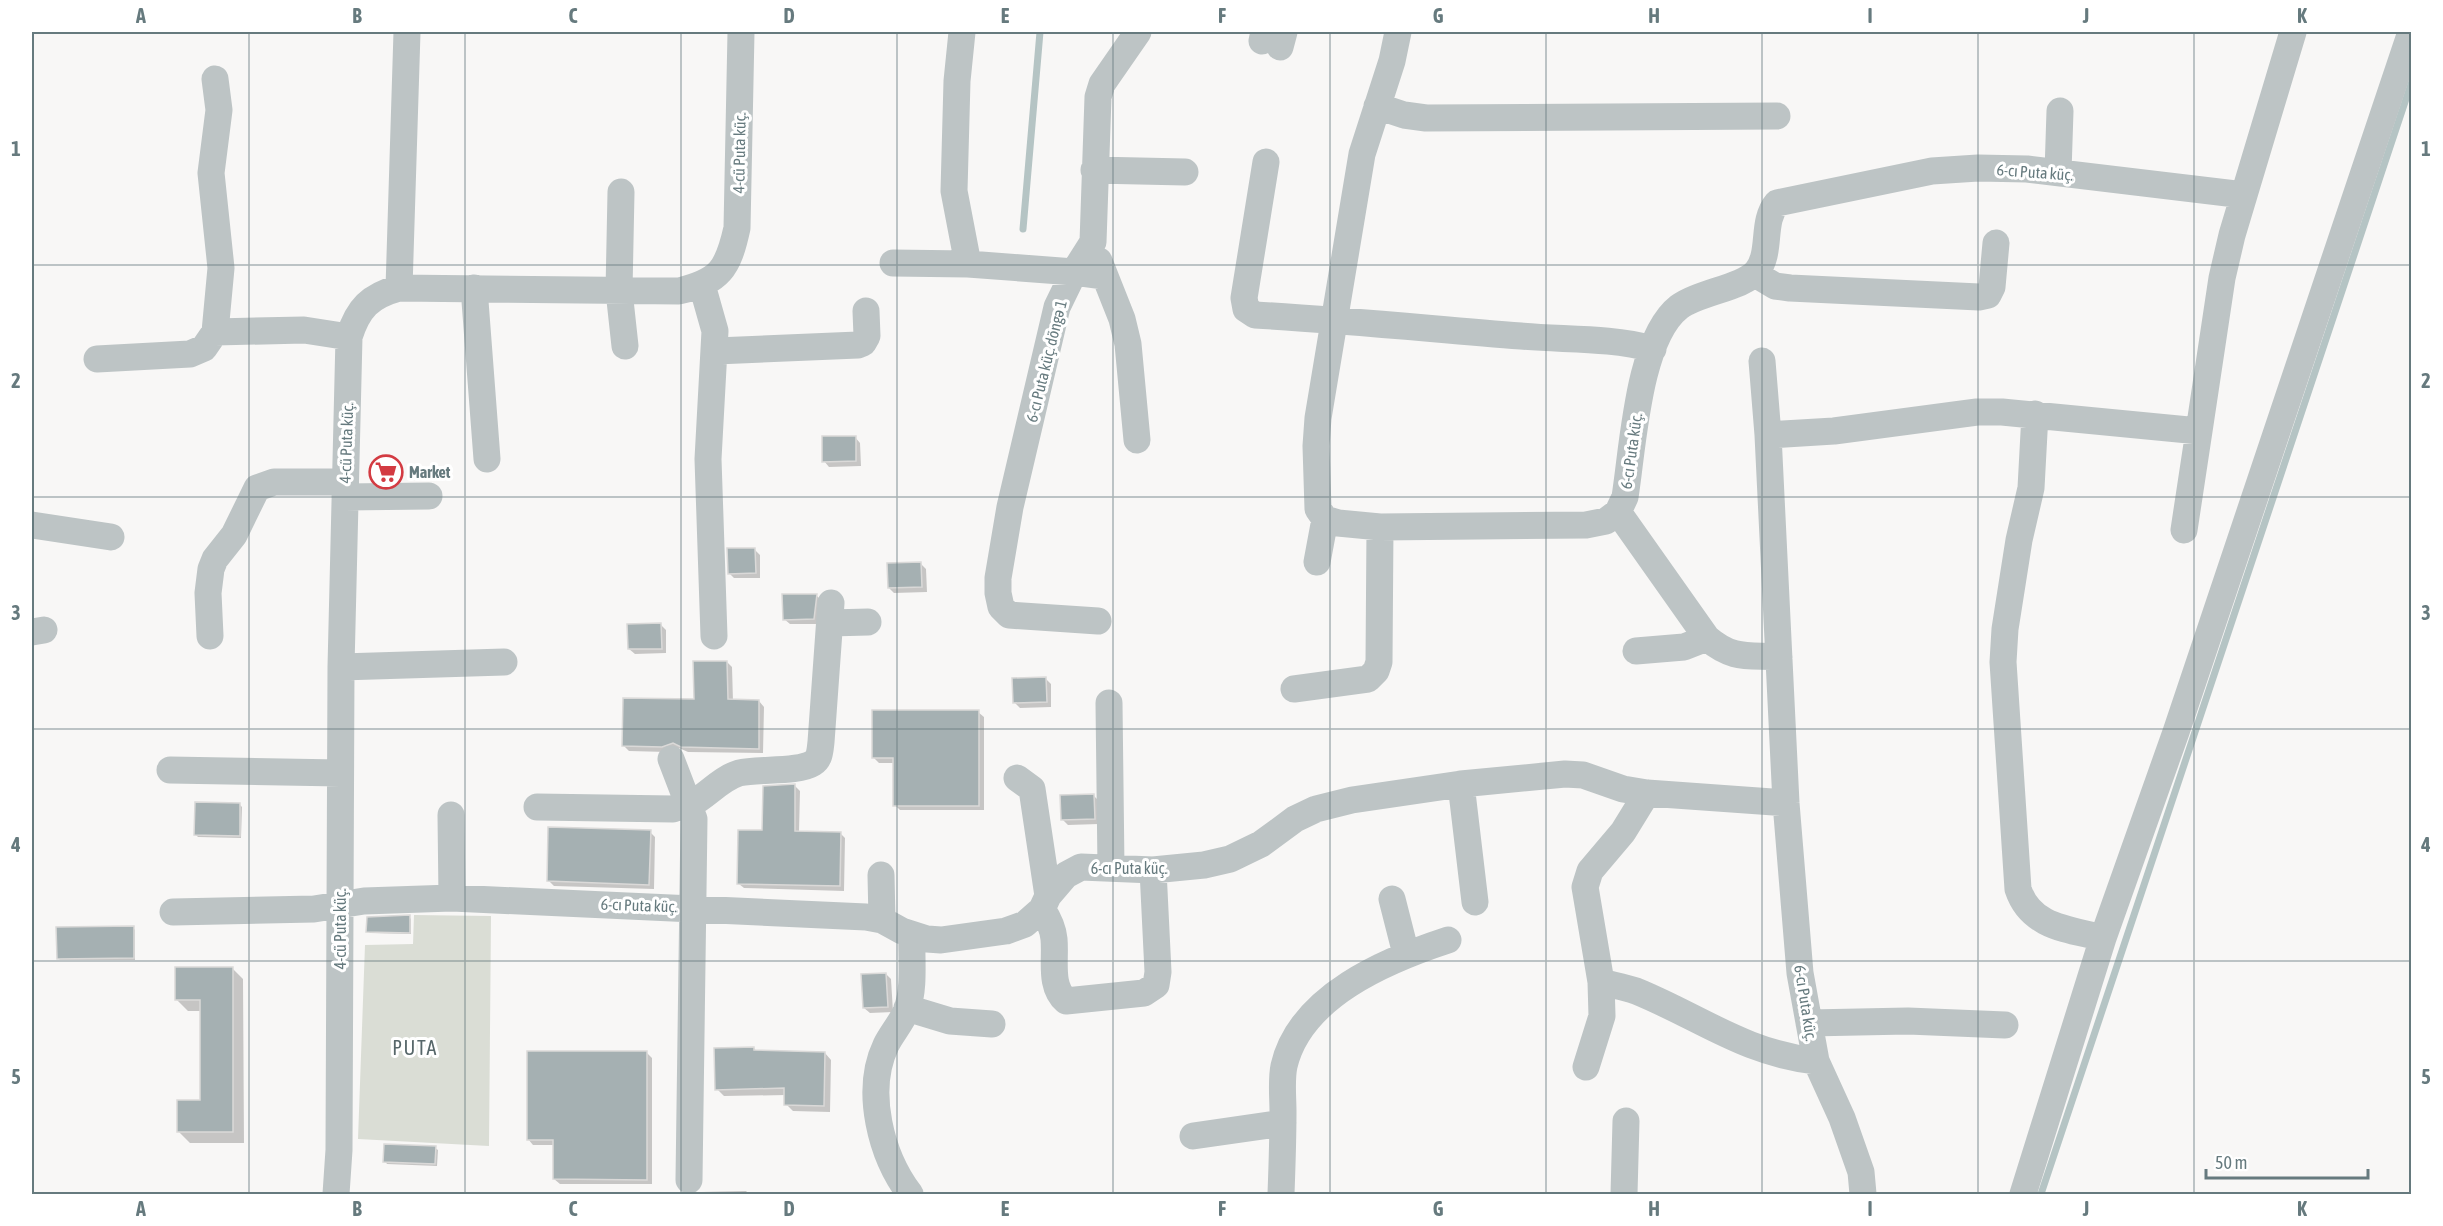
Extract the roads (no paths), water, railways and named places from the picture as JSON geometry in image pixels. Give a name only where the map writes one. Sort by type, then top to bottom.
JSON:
[{"type":"street","points":[[399,288],[407,32]]},
{"type":"street","name":"4-cü Puta küç.","points":[[336,1194],[339,1150],[341,667],[349,336],[355,319],[366,304],[381,293],[399,288],[679,291],[702,285],[722,270],[731,255],[737,228],[741,32]]},
{"type":"street","points":[[962,32],[957,81],[954,191],[968,264]]},
{"type":"street","points":[[1137,440],[1128,344],[1122,319],[1093,242],[1098,97],[1102,84],[1138,32]]},
{"type":"street","points":[[1317,562],[1325,519],[1318,509],[1316,496],[1316,446],[1334,320],[1362,154],[1392,61],[1398,32]]},
{"type":"street","points":[[2184,530],[2222,278],[2244,195],[2293,32]]},
{"type":"street","points":[[2023,1194],[2103,938],[2183,710],[2411,32]]},
{"type":"street","points":[[97,359],[190,354],[204,348],[215,332],[221,268],[211,173],[219,110],[215,79]]},
{"type":"street","points":[[1377,106],[1404,115],[1426,118],[1777,116]]},
{"type":"street","points":[[2058,172],[2060,111]]},
{"type":"street","points":[[1266,162],[1244,298],[1246,309],[1255,315],[1527,337],[1607,340],[1653,349]]},
{"type":"street","name":"6-cı Puta küç.","points":[[1325,519],[1338,523],[1380,527],[1566,526],[1606,521],[1618,512],[1625,497],[1644,373],[1668,318],[1679,307],[1695,298],[1755,274],[1763,264],[1767,226],[1771,210],[1777,203],[1932,171],[1978,168],[2058,172],[2244,195]]},
{"type":"street","points":[[1094,170],[1185,172]]},
{"type":"street","points":[[621,192],[619,291],[625,346]]},
{"type":"street","name":"6-cı Puta küç. döngə 1","points":[[1093,242],[1063,293],[1054,318],[1010,507],[998,578],[998,593],[1001,607],[1009,615],[1098,621]]},
{"type":"street","points":[[1755,274],[1775,286],[1790,288],[1979,297],[1988,295],[1992,287],[1996,243]]},
{"type":"street","points":[[893,263],[968,264],[1104,276]]},
{"type":"street","points":[[702,285],[715,331],[716,351],[710,406],[708,459],[714,636]]},
{"type":"street","points":[[474,288],[487,459]]},
{"type":"street","points":[[716,351],[858,345],[863,343],[867,336],[866,311]]},
{"type":"street","points":[[215,332],[304,330],[349,336]]},
{"type":"street","name":"6-cı Puta küç.","points":[[1762,361],[1768,435],[1786,803],[1800,973],[1815,1061],[1850,1140],[1861,1172],[1863,1194]]},
{"type":"street","points":[[1768,435],[1834,432],[1977,412],[2035,414],[2199,432]]},
{"type":"street","points":[[2035,414],[2031,488],[2019,540],[2008,606],[2003,662],[2018,889],[2023,904],[2044,922],[2103,938]]},
{"type":"street","points":[[210,636],[208,593],[215,559],[234,535],[257,488],[274,482],[429,496]]},
{"type":"street","points":[[1618,512],[1707,638],[1721,650],[1735,655],[1779,657]]},
{"type":"street","points":[[32,525],[111,537]]},
{"type":"street","points":[[1294,689],[1368,679],[1376,671],[1379,662],[1380,527]]},
{"type":"street","points":[[537,807],[673,809],[690,805],[736,774],[756,770],[802,767],[814,763],[819,756],[821,742],[830,613],[868,622]]},
{"type":"street","points":[[1636,651],[1684,647],[1707,638]]},
{"type":"street","points":[[341,667],[504,662]]},
{"type":"street","points":[[1109,703],[1111,868]]},
{"type":"street","points":[[671,759],[690,805],[695,830],[689,1180]]},
{"type":"street","points":[[170,770],[340,773]]},
{"type":"street","name":"6-cı Puta küç.","points":[[173,912],[314,909],[394,899],[452,898],[866,917],[882,920],[912,935],[941,940],[1006,931],[1025,924],[1066,876],[1080,867],[1153,870],[1204,865],[1230,859],[1261,844],[1295,819],[1316,809],[1353,800],[1461,784],[1565,774],[1582,775],[1623,789],[1647,793],[1786,803]]},
{"type":"street","points":[[1017,778],[1032,789],[1045,902],[1054,937],[1056,984],[1058,994],[1066,1001],[1143,993],[1156,985],[1158,972],[1153,870]]},
{"type":"street","points":[[1461,784],[1475,902]]},
{"type":"street","points":[[1586,1067],[1602,1016],[1601,982],[1585,887],[1590,871],[1623,832],[1647,793]]},
{"type":"street","points":[[451,815],[452,898]]},
{"type":"street","points":[[881,874],[882,920]]},
{"type":"street","points":[[1392,899],[1406,954]]},
{"type":"street","points":[[910,1194],[898,1178],[881,1135],[876,1098],[885,1047],[908,1008],[912,935]]},
{"type":"street","points":[[1281,1194],[1283,1069],[1289,1047],[1306,1023],[1328,1000],[1364,976],[1406,954],[1448,940]]},
{"type":"street","points":[[1601,982],[1635,991],[1753,1047],[1793,1058],[1815,1061]]},
{"type":"street","points":[[908,1008],[950,1021],[992,1024]]},
{"type":"street","points":[[1809,1023],[1908,1021],[2005,1025]]},
{"type":"street","points":[[1624,1194],[1626,1122]]},
{"type":"street","points":[[1193,1136],[1283,1123]]},
{"type":"waterway","points":[[1023,229],[1040,32]]},
{"type":"waterway","points":[[2041,1194],[2412,81]]},
{"type":"place","name":"Market","points":[[386,472]]},
{"type":"district","name":"PUTA","points":[[415,1048]]}]
